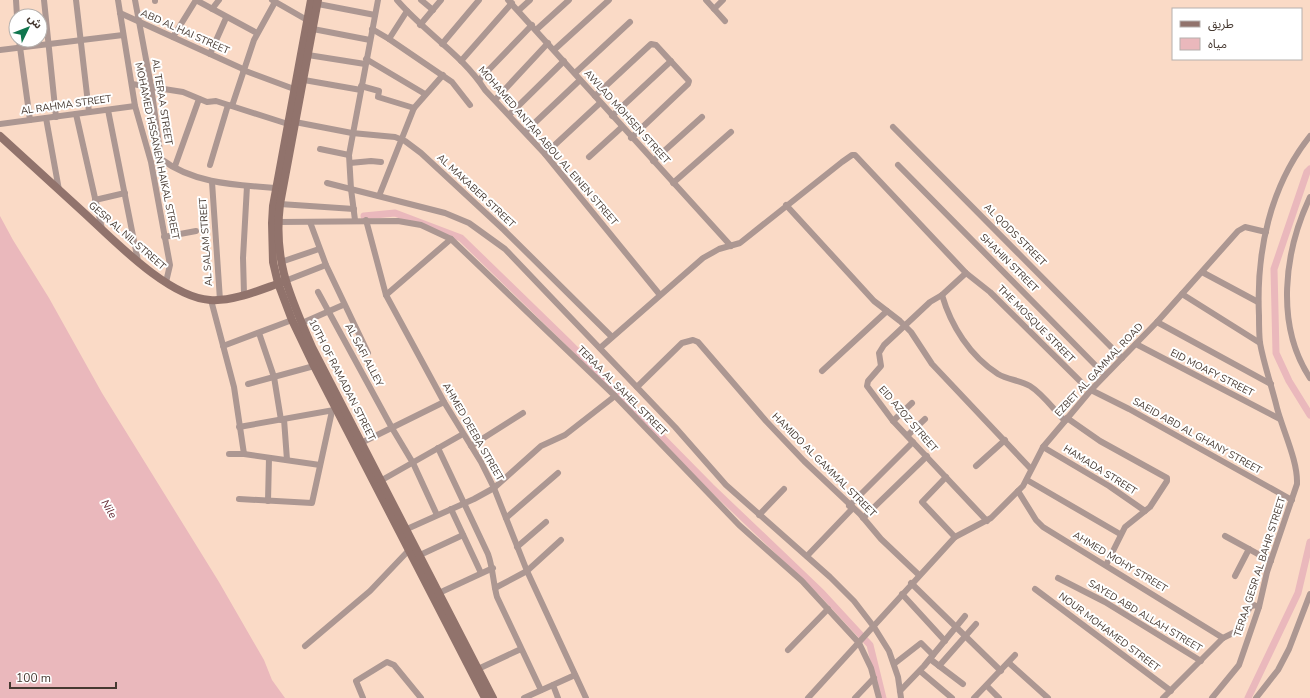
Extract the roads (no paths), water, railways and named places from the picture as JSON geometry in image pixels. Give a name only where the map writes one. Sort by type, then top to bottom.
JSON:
[{"type":"main road","name":"10TH OF RAMADAN STREET","points":[[316,1],[307,20],[294,89],[292,123],[280,204],[278,222],[282,282],[292,320],[334,410],[409,550],[485,698]]},
{"type":"main road","name":"10TH OF RAMADAN STREET","points":[[316,1],[313,29],[304,80],[276,188],[273,206],[273,262],[327,376],[363,442],[493,698]]},
{"type":"main road","name":"GESR AL NIL STREET","points":[[0,136],[102,229],[166,282],[194,296],[211,300],[220,300],[244,294],[282,282]]},
{"type":"street","points":[[76,0],[89,112]]},
{"type":"street","name":"MOHAMED HSSANEN HAIKAL STREET","points":[[118,0],[135,106],[150,162],[170,265],[166,282]]},
{"type":"street","name":"AL TERAA STREET","points":[[135,0],[151,86],[161,157],[175,166],[212,182],[276,188]]},
{"type":"street","points":[[173,37],[196,0],[226,18],[257,33]]},
{"type":"street","points":[[212,9],[219,0]]},
{"type":"street","points":[[356,220],[351,189],[350,155],[352,133],[378,0]]},
{"type":"street","name":"MOHAMED ANTAR ABOU AL EINEN STREET","points":[[397,0],[420,25],[461,60],[479,80],[485,90],[545,154],[660,295]]},
{"type":"street","points":[[421,0],[433,10]]},
{"type":"street","points":[[420,25],[441,0]]},
{"type":"street","points":[[442,44],[478,0]]},
{"type":"street","points":[[519,10],[530,0]]},
{"type":"street","points":[[479,80],[534,27],[569,0]]},
{"type":"street","points":[[554,50],[609,0]]},
{"type":"street","points":[[706,0],[725,21]]},
{"type":"street","points":[[714,9],[723,0]]},
{"type":"street","points":[[210,165],[243,69],[257,33],[273,1],[307,20]]},
{"type":"street","points":[[316,1],[375,15]]},
{"type":"street","points":[[461,60],[510,2]]},
{"type":"street","name":"AWLAD MOHSEN STREET","points":[[510,2],[519,10],[631,138],[731,246]]},
{"type":"street","points":[[389,39],[407,11]]},
{"type":"street","name":"ABD AL HAI STREET","points":[[120,13],[243,69],[294,89]]},
{"type":"street","points":[[210,54],[226,18]]},
{"type":"street","points":[[575,73],[630,22]]},
{"type":"street","points":[[313,29],[370,40]]},
{"type":"street","points":[[372,29],[443,74],[458,87],[470,105]]},
{"type":"street","points":[[56,117],[48,44],[123,34]]},
{"type":"street","points":[[495,100],[548,43]]},
{"type":"street","points":[[595,96],[648,45],[654,44],[689,81],[688,84],[631,138]]},
{"type":"street","points":[[0,50],[13,48]]},
{"type":"street","points":[[20,48],[30,120]]},
{"type":"street","points":[[308,55],[366,62],[425,94]]},
{"type":"street","points":[[509,116],[564,61]]},
{"type":"street","points":[[612,116],[671,61]]},
{"type":"street","points":[[379,196],[414,108],[443,74]]},
{"type":"street","points":[[304,80],[379,91],[378,97],[414,108]]},
{"type":"street","points":[[525,132],[580,80]]},
{"type":"street","name":"AL MAKABER STREET","points":[[132,84],[183,92],[207,102],[215,100],[292,123],[401,139],[421,154],[504,230],[612,337]]},
{"type":"street","points":[[175,166],[199,99]]},
{"type":"street","points":[[545,154],[600,102]]},
{"type":"street","name":"AL RAHMA STREET","points":[[0,124],[135,106]]},
{"type":"street","points":[[108,110],[138,260]]},
{"type":"street","points":[[76,114],[102,229]]},
{"type":"street","points":[[653,161],[702,116]]},
{"type":"street","points":[[46,118],[59,190]]},
{"type":"street","points":[[589,157],[622,127]]},
{"type":"street","name":"AL QODS STREET","points":[[893,127],[1122,358]]},
{"type":"street","points":[[673,183],[731,132]]},
{"type":"street","name":"TERAA GESR AL BAHR STREET","points":[[1212,698],[1239,664],[1259,607],[1271,561],[1292,500],[1297,479],[1260,343],[1258,273],[1266,232],[1276,194],[1284,174],[1294,157],[1310,136]]},
{"type":"street","points":[[320,149],[350,155]]},
{"type":"street","name":"THE MOSQUE STREET","points":[[786,205],[852,155],[855,156],[879,179],[966,273],[990,292],[1091,390]]},
{"type":"street","points":[[350,162],[381,162]]},
{"type":"street","name":"SHAHIN STREET","points":[[898,166],[1105,376]]},
{"type":"street","name":"AL SALAM STREET","points":[[212,182],[220,300]]},
{"type":"street","name":"TERAA AL SAHEL STREET","points":[[327,184],[445,213],[469,223],[487,235],[516,260],[637,387],[711,470],[759,515],[807,556],[854,601],[886,644],[894,664],[901,698]]},
{"type":"street","points":[[244,294],[243,251],[247,186]]},
{"type":"street","points":[[96,200],[125,193]]},
{"type":"street","points":[[1310,197],[1300,225],[1289,266],[1286,298],[1290,330],[1295,346],[1310,378]]},
{"type":"street","points":[[280,204],[354,209]]},
{"type":"street","points":[[600,348],[703,258],[719,249],[740,243],[786,205],[874,301],[905,326],[917,340],[932,364],[1031,468]]},
{"type":"street","name":"TERAA AL SAHEL STREET","points":[[278,222],[356,220],[410,222],[431,229],[451,239],[615,396],[728,514],[792,571],[860,641],[874,678],[879,698]]},
{"type":"street","name":"AHMED DEEBA STREET","points":[[366,220],[386,295],[444,402],[471,446],[494,488],[527,571],[586,698]]},
{"type":"street","points":[[310,222],[319,249],[343,305],[368,353]]},
{"type":"street","name":"EZBET AL GAMMAL ROAD","points":[[808,698],[955,537],[987,521],[1018,491],[1027,480],[1031,468],[1044,447],[1066,419],[1091,390],[1157,322],[1241,229],[1250,228],[1266,232]]},
{"type":"street","points":[[164,236],[196,232]]},
{"type":"street","points":[[386,295],[451,239]]},
{"type":"street","points":[[281,262],[319,249]]},
{"type":"street","points":[[282,282],[326,265]]},
{"type":"street","points":[[1202,272],[1258,302]]},
{"type":"street","points":[[905,326],[930,302],[942,295],[966,273]]},
{"type":"street","name":"AL SAFI ALLEY","points":[[318,292],[392,428],[413,463],[437,515]]},
{"type":"street","points":[[1182,294],[1260,343]]},
{"type":"street","points":[[942,295],[947,313],[954,326],[983,362],[999,374],[1030,386],[1066,419],[1100,441],[1167,478],[1167,481],[1145,511],[1133,520],[1120,534],[1106,565]]},
{"type":"street","points":[[211,300],[234,387],[244,454]]},
{"type":"street","points":[[302,323],[343,305]]},
{"type":"street","points":[[822,371],[887,311]]},
{"type":"street","points":[[223,346],[292,320]]},
{"type":"street","points":[[1157,322],[1271,384]]},
{"type":"street","name":"EID AZOZ STREET","points":[[905,326],[881,349],[879,358],[882,366],[867,383],[868,388],[893,421],[987,521]]},
{"type":"street","points":[[259,332],[274,377],[283,419],[287,460]]},
{"type":"street","name":"HAMIDO AL GAMMAL STREET","points":[[637,387],[682,343],[693,340],[702,346],[766,421],[804,461],[919,575]]},
{"type":"street","name":"EID MOAFY STREET","points":[[1136,344],[1280,419]]},
{"type":"street","points":[[248,384],[314,366]]},
{"type":"street","name":"SAEID ABD AL GHANY STREET","points":[[1091,390],[1129,409],[1292,500]]},
{"type":"street","points":[[407,529],[465,503],[494,488],[541,446],[565,435],[615,396]]},
{"type":"street","points":[[363,442],[444,402]]},
{"type":"street","points":[[893,421],[912,403]]},
{"type":"street","points":[[239,427],[334,410],[312,503],[239,499]]},
{"type":"street","points":[[471,446],[523,413]]},
{"type":"street","points":[[908,436],[925,419]]},
{"type":"street","points":[[382,480],[463,434]]},
{"type":"street","points":[[976,466],[1004,440]]},
{"type":"street","points":[[807,556],[913,442]]},
{"type":"street","name":"HAMADA STREET","points":[[1044,447],[1109,486],[1145,511]]},
{"type":"street","points":[[438,448],[465,503],[493,568],[495,588],[520,649],[541,690]]},
{"type":"street","points":[[229,454],[244,454],[320,465]]},
{"type":"street","points":[[863,518],[927,456]]},
{"type":"street","points":[[268,501],[269,458]]},
{"type":"street","points":[[506,518],[558,473]]},
{"type":"street","points":[[946,477],[922,502],[955,537]]},
{"type":"street","points":[[1027,480],[1120,534]]},
{"type":"street","points":[[759,515],[784,489]]},
{"type":"street","name":"AHMED MOHY STREET","points":[[1018,491],[1036,520],[1043,527],[1223,638]]},
{"type":"street","points":[[451,509],[481,573]]},
{"type":"street","points":[[517,547],[546,522]]},
{"type":"street","points":[[420,555],[463,535]]},
{"type":"street","points":[[1225,536],[1271,561]]},
{"type":"street","points":[[495,588],[527,571],[561,540]]},
{"type":"street","points":[[1234,576],[1249,549]]},
{"type":"street","points":[[305,646],[370,592],[409,550]]},
{"type":"street","points":[[439,593],[493,568]]},
{"type":"street","name":"SAYED ABD ALLAH STREET","points":[[1058,578],[1105,602],[1200,661]]},
{"type":"street","points":[[912,583],[1002,671]]},
{"type":"street","name":"NOUR MOHAMED STREET","points":[[1035,589],[1171,691]]},
{"type":"street","points":[[902,594],[945,641]]},
{"type":"street","points":[[1256,698],[1281,663],[1310,594]]},
{"type":"street","points":[[1163,698],[1223,638],[1237,630],[1250,607],[1254,605],[1259,607]]},
{"type":"street","points":[[788,650],[828,609]]},
{"type":"street","points":[[900,691],[920,671],[965,616]]},
{"type":"street","points":[[939,666],[976,624]]},
{"type":"street","points":[[894,664],[921,642],[939,666],[963,684]]},
{"type":"street","points":[[478,669],[520,649]]},
{"type":"street","points":[[974,698],[1002,671],[1015,655]]},
{"type":"street","points":[[363,698],[356,681],[387,662],[394,665],[421,698]]},
{"type":"street","points":[[1009,663],[1048,698]]},
{"type":"street","points":[[920,671],[952,698]]},
{"type":"street","points":[[526,698],[576,675]]},
{"type":"street","points":[[855,698],[874,678]]},
{"type":"street","points":[[553,685],[558,698]]},
{"type":"street","points":[[987,686],[999,698]]},
{"type":"water","name":"Nile","points":[[0,216],[49,298],[102,393],[219,582],[264,660],[272,680],[285,698],[0,698]]},
{"type":"waterway","points":[[1310,169],[1307,172],[1274,269],[1276,353],[1289,381],[1310,415]]},
{"type":"waterway","points":[[364,216],[395,213],[461,238],[568,342],[711,487],[822,593],[870,645],[883,698]]},
{"type":"waterway","points":[[1248,698],[1298,593],[1310,542]]}]
